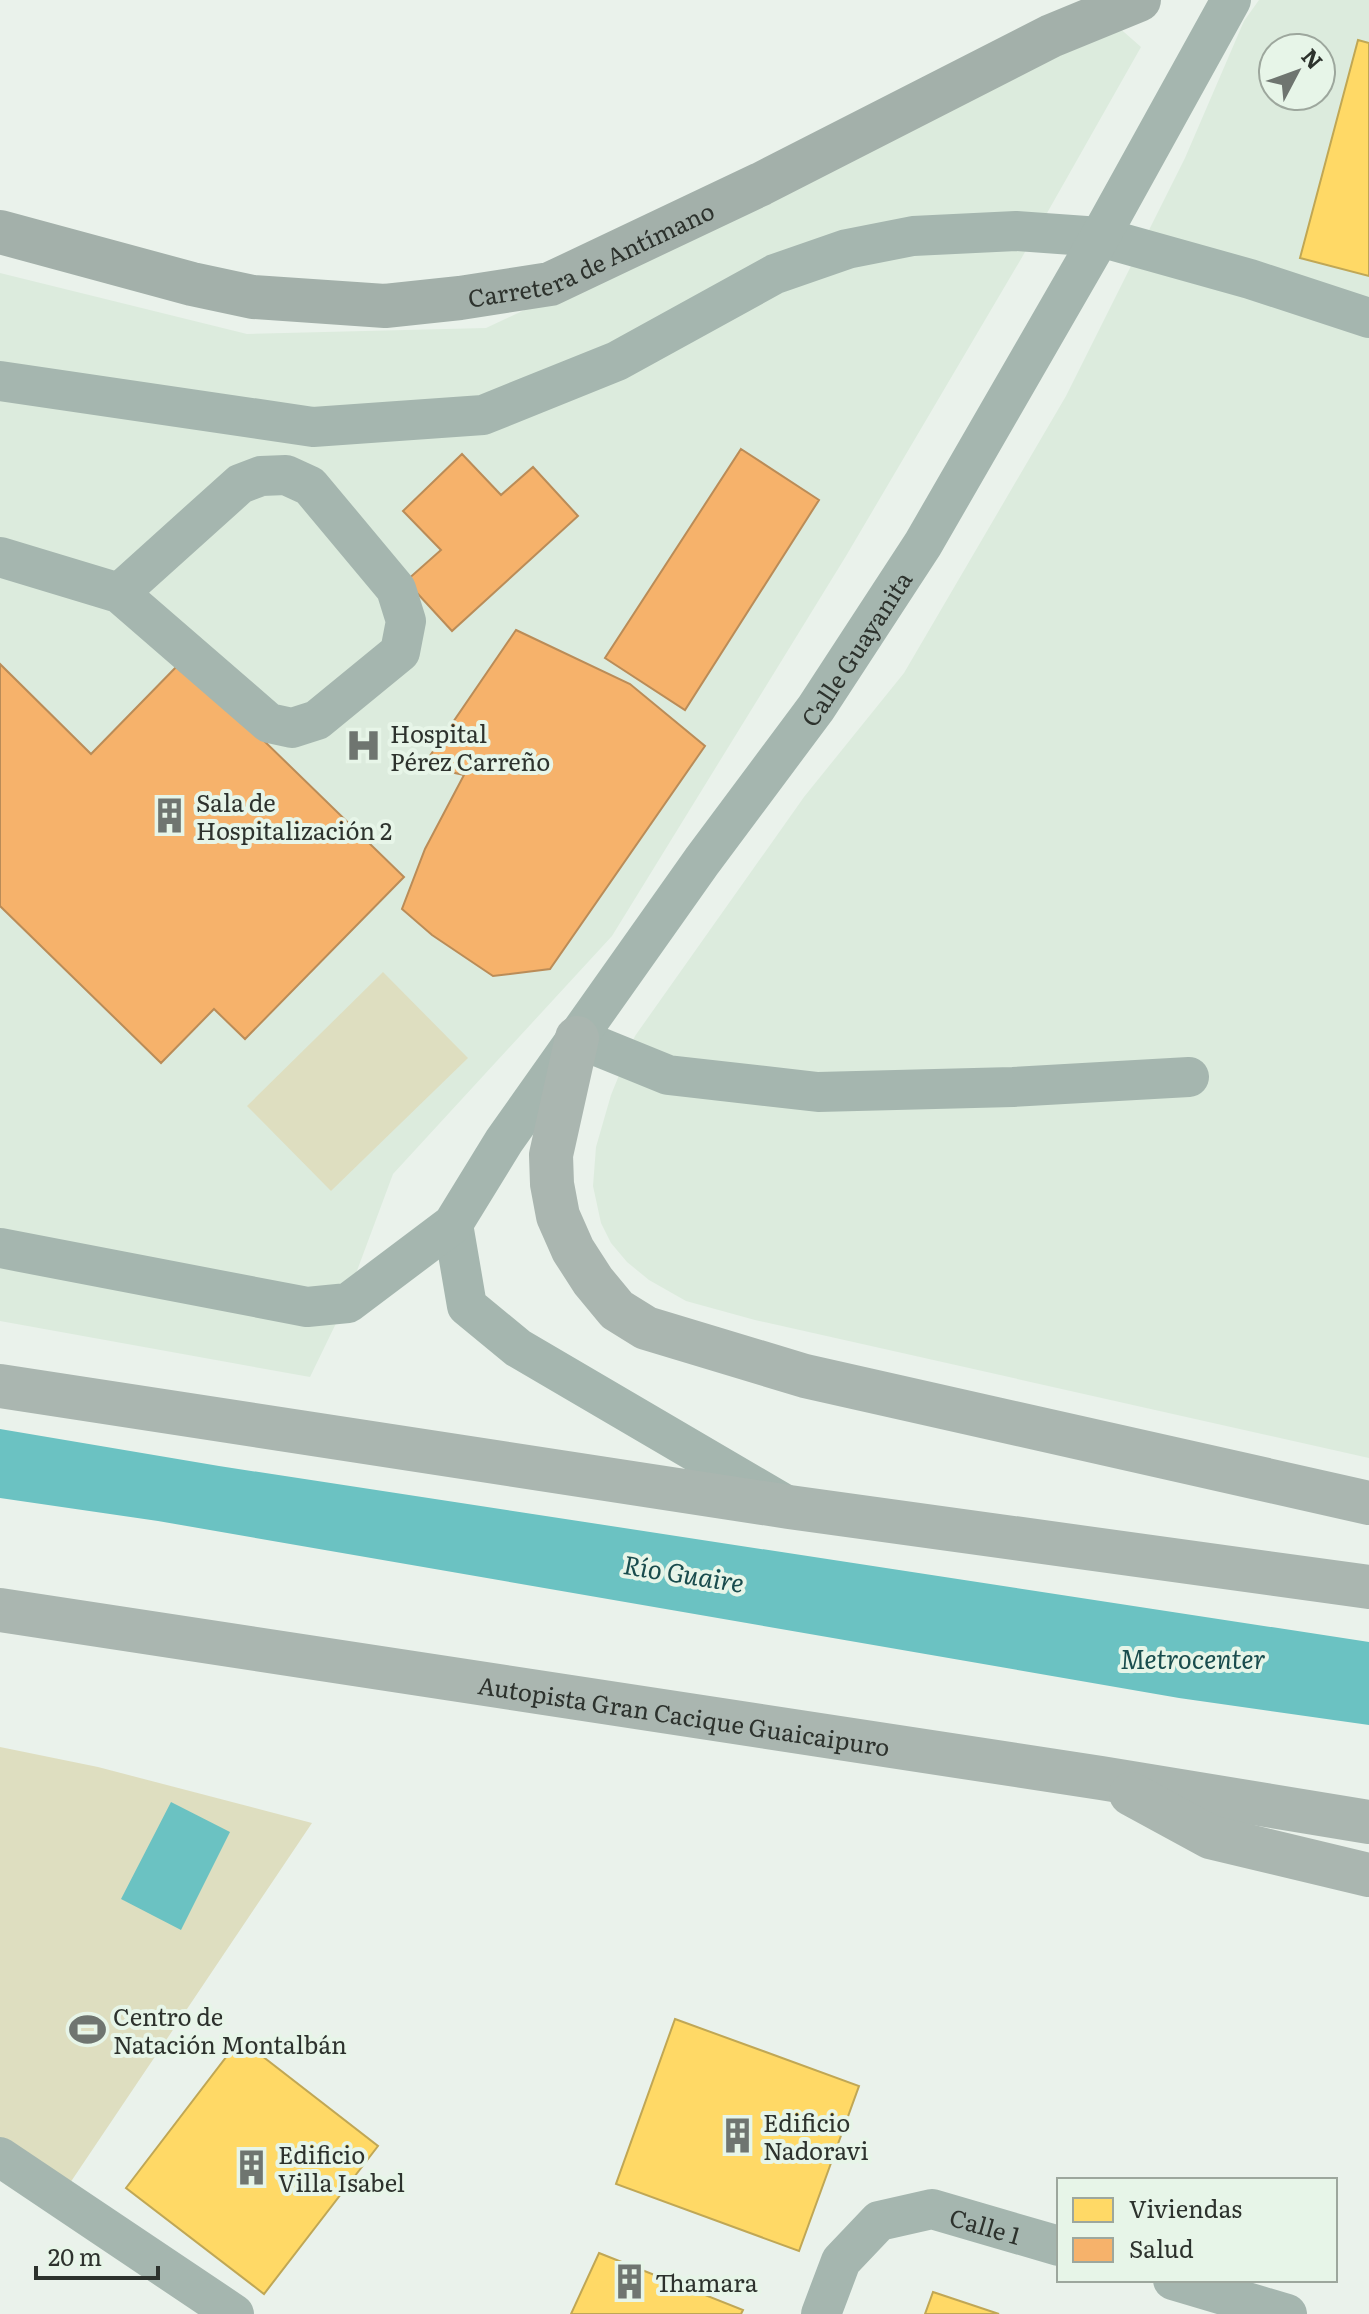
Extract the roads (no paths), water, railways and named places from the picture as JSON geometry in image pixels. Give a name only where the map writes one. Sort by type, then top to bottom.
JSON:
[{"type":"highway","points":[[577,1038],[551,1155],[558,1216],[573,1250],[593,1281],[617,1310],[646,1328],[805,1376],[1369,1503]]},
{"type":"highway","points":[[0,1386],[789,1507],[1369,1587]]},
{"type":"highway","name":"Autopista Gran Cacique Guaicaipuro","points":[[0,1610],[1101,1778],[1369,1822]]},
{"type":"highway","points":[[1101,1778],[1210,1837],[1369,1875]]},
{"type":"main road","name":"Carretera de Antímano","points":[[0,232],[253,297],[385,306],[550,284],[761,184],[1051,36],[1139,0]]},
{"type":"street","name":"Calle Guayanita","points":[[453,1224],[504,1141],[702,861],[816,708],[915,557],[1100,237],[1231,0]]},
{"type":"street","points":[[0,381],[313,427],[483,415],[617,361],[775,274],[847,249],[913,236],[1016,231],[1100,237],[1250,279],[1369,318]]},
{"type":"street","points":[[0,557],[119,593],[269,723],[292,728],[317,720],[400,652],[406,621],[396,589],[310,486],[286,475],[261,476],[240,484],[119,593]]},
{"type":"street","points":[[577,1038],[668,1075],[818,1092],[1013,1087],[1189,1077]]},
{"type":"street","points":[[0,1248],[307,1307],[348,1303],[453,1224],[467,1306],[518,1348],[789,1507]]},
{"type":"street","points":[[0,2157],[234,2314]]},
{"type":"street","name":"Calle 1","points":[[821,2314],[841,2261],[879,2221],[932,2209],[1057,2245]]},
{"type":"street","points":[[1180,2282],[1287,2314]]},
{"type":"water","name":"Metrocenter","points":[[0,1429],[219,1466],[1369,1642],[1369,1725],[1179,1698],[158,1521],[0,1498]]},
{"type":"water","points":[[171,1802],[230,1832],[181,1930],[121,1899]]},
{"type":"place","name":"Hospital Pérez Carreño","points":[[364,746]]},
{"type":"place","name":"Sala de Hospitalización 2","points":[[170,815]]},
{"type":"place","name":"Centro de Natación Montalbán","points":[[87,2029]]},
{"type":"place","name":"Edificio Nadoravi","points":[[737,2135]]},
{"type":"place","name":"Edificio Villa Isabel","points":[[252,2167]]},
{"type":"place","name":"Thamara","points":[[629,2281]]},
{"type":"water label","name":"Río Guaire","points":[[684,1572]]}]
